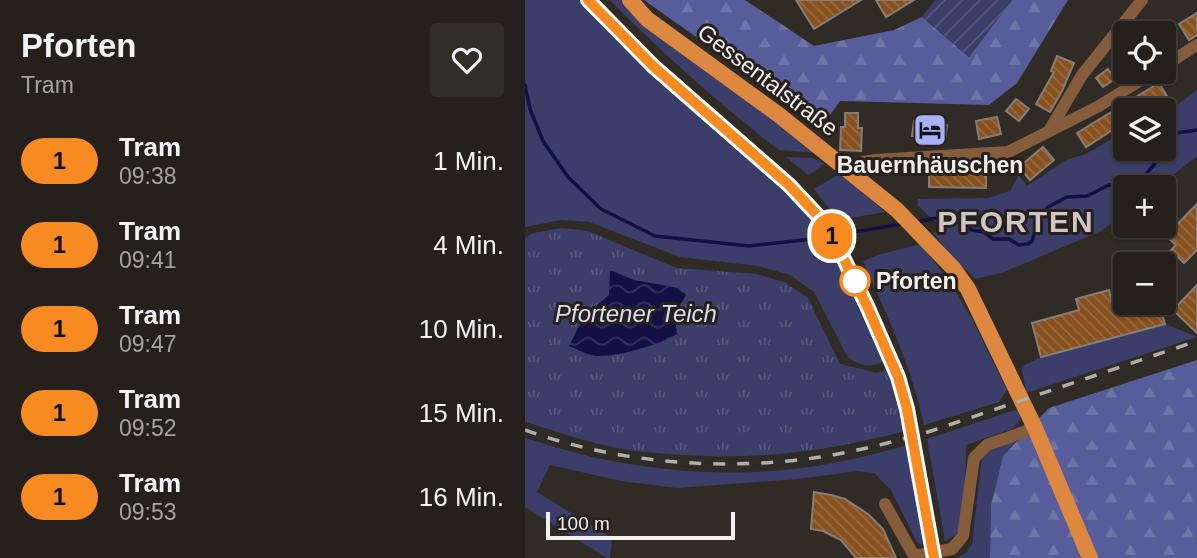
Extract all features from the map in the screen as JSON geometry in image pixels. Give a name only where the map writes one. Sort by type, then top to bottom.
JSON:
[{"type":"main road","name":"Gessentalstraße","points":[[630,0],[647,19],[779,115],[897,210],[953,268],[968,289],[1035,428],[1090,558]]},
{"type":"street","points":[[1049,131],[1082,75],[1142,0]]},
{"type":"street","points":[[1176,58],[1197,45]]},
{"type":"street","points":[[847,170],[863,162],[875,160],[1007,152],[1099,106],[1135,84]]},
{"type":"street","points":[[885,504],[914,557],[952,553],[963,536],[974,458],[987,445],[1035,428]]},
{"type":"green space","points":[[525,0],[582,0],[662,82],[810,211],[821,224],[813,226],[825,246],[834,246],[842,262],[838,264],[883,362],[864,365],[847,356],[814,292],[790,275],[758,266],[680,257],[589,222],[561,220],[525,227]]},
{"type":"green space","points":[[610,0],[623,0],[818,153],[780,150],[772,145],[689,75]]},
{"type":"green space","points":[[644,0],[745,0],[814,46],[894,30],[922,17],[969,57],[1012,0],[1068,0],[1017,83],[989,105],[840,101],[822,126]]},
{"type":"green space","points":[[935,0],[1012,0],[969,57],[922,17]]},
{"type":"green space","points":[[1197,90],[1197,156],[1173,175],[1113,175],[1113,222],[1101,231],[1004,272],[975,279],[933,233],[944,230],[918,206],[918,199],[989,198],[1010,191],[1019,175],[1027,186],[1066,160],[1086,154],[1113,138],[1113,161],[1176,161],[1176,106]]},
{"type":"green space","points":[[786,157],[812,158],[825,164],[808,175]]},
{"type":"green space","points":[[839,174],[885,212],[838,220],[814,189]]},
{"type":"green space","points":[[562,228],[588,231],[676,268],[757,274],[786,283],[808,298],[840,364],[877,373],[891,367],[903,408],[901,411],[905,431],[789,453],[702,456],[616,448],[525,422],[525,238],[533,233]]},
{"type":"green space","points":[[920,244],[948,279],[972,319],[1007,390],[999,402],[924,425],[906,362],[863,261]]},
{"type":"green space","points":[[1165,324],[1197,337],[1026,393],[1022,369],[1041,357]]},
{"type":"green space","points":[[1197,360],[1197,558],[990,558],[991,505],[1003,456],[1049,408]]},
{"type":"green space","points":[[1018,409],[1020,420],[1012,429],[966,445],[965,483],[959,530],[945,541],[927,439]]},
{"type":"green space","points":[[525,438],[583,455],[626,463],[674,470],[721,472],[808,467],[908,445],[928,546],[917,542],[891,490],[874,473],[858,471],[798,479],[677,488],[621,481],[550,465],[537,492],[612,538],[610,558],[607,558],[525,507]]},
{"type":"green space","points":[[1017,441],[1003,456],[991,505],[990,558],[957,558],[966,553],[972,544],[982,456],[996,446]]},
{"type":"water","name":"Pfortener Teich","points":[[610,270],[634,280],[679,288],[686,295],[675,315],[677,334],[647,347],[610,355],[590,355],[569,346],[584,316],[609,295]]},
{"type":"building","points":[[796,0],[861,0],[814,29]]},
{"type":"building","points":[[876,0],[914,0],[886,17]]},
{"type":"building","points":[[1197,13],[1197,35],[1189,40],[1179,24]]},
{"type":"building","points":[[1057,56],[1074,63],[1050,112],[1036,104],[1054,72],[1051,71]]},
{"type":"building","points":[[1108,69],[1113,80],[1103,87],[1096,78]]},
{"type":"building","points":[[1160,84],[1168,98],[1134,98]]},
{"type":"building","points":[[1016,99],[1029,109],[1019,121],[1006,111]]},
{"type":"building","points":[[1113,111],[1113,130],[1086,147],[1077,133]]},
{"type":"building","points":[[845,113],[858,113],[858,128],[862,128],[861,151],[840,150]]},
{"type":"building","points":[[997,117],[1001,134],[979,139],[976,121]]},
{"type":"building","name":"Bauernhäuschen","points":[[914,121],[947,125],[945,140],[912,136]]},
{"type":"building","points":[[1043,147],[1054,160],[1030,180],[1019,167]]},
{"type":"building","points":[[986,166],[986,188],[929,187],[929,167]]},
{"type":"building","points":[[1197,204],[1197,250],[1184,263],[1176,252],[1171,250],[1176,245],[1168,238],[1176,238],[1176,226]]},
{"type":"building","points":[[1197,285],[1197,333],[1176,313],[1176,307]]},
{"type":"building","points":[[1109,290],[1113,302],[1113,315],[1162,315],[1165,324],[1041,357],[1032,323],[1079,310],[1076,299]]},
{"type":"building","points":[[814,492],[845,499],[868,514],[883,529],[896,558],[856,558],[841,540],[823,531],[811,529]]},
{"type":"waterway","points":[[525,85],[530,109],[543,141],[568,177],[601,209],[655,236],[749,246],[813,239],[902,224]]},
{"type":"waterway","points":[[916,222],[937,218],[958,220],[972,230],[984,232],[993,239],[1009,239],[1019,245],[1028,244],[1048,207],[1067,197],[1087,196],[1109,185],[1139,179],[1164,153],[1169,140],[1176,133],[1197,130]]},
{"type":"tram line","points":[[588,0],[653,66],[789,185],[821,219],[847,264],[898,377],[907,409],[934,558]]},
{"type":"tram line","name":"1","points":[[588,0],[653,66],[789,185],[821,219],[835,241],[898,377],[907,409],[934,558]]},
{"type":"railway","points":[[525,430],[598,451],[675,462],[751,463],[827,456],[931,431],[1197,341]]},
{"type":"place","name":"Bauernhäuschen","points":[[930,130]]},
{"type":"place","name":"Pforten","points":[[855,281]]},
{"type":"district","name":"PFORTEN","points":[[1016,222]]}]
